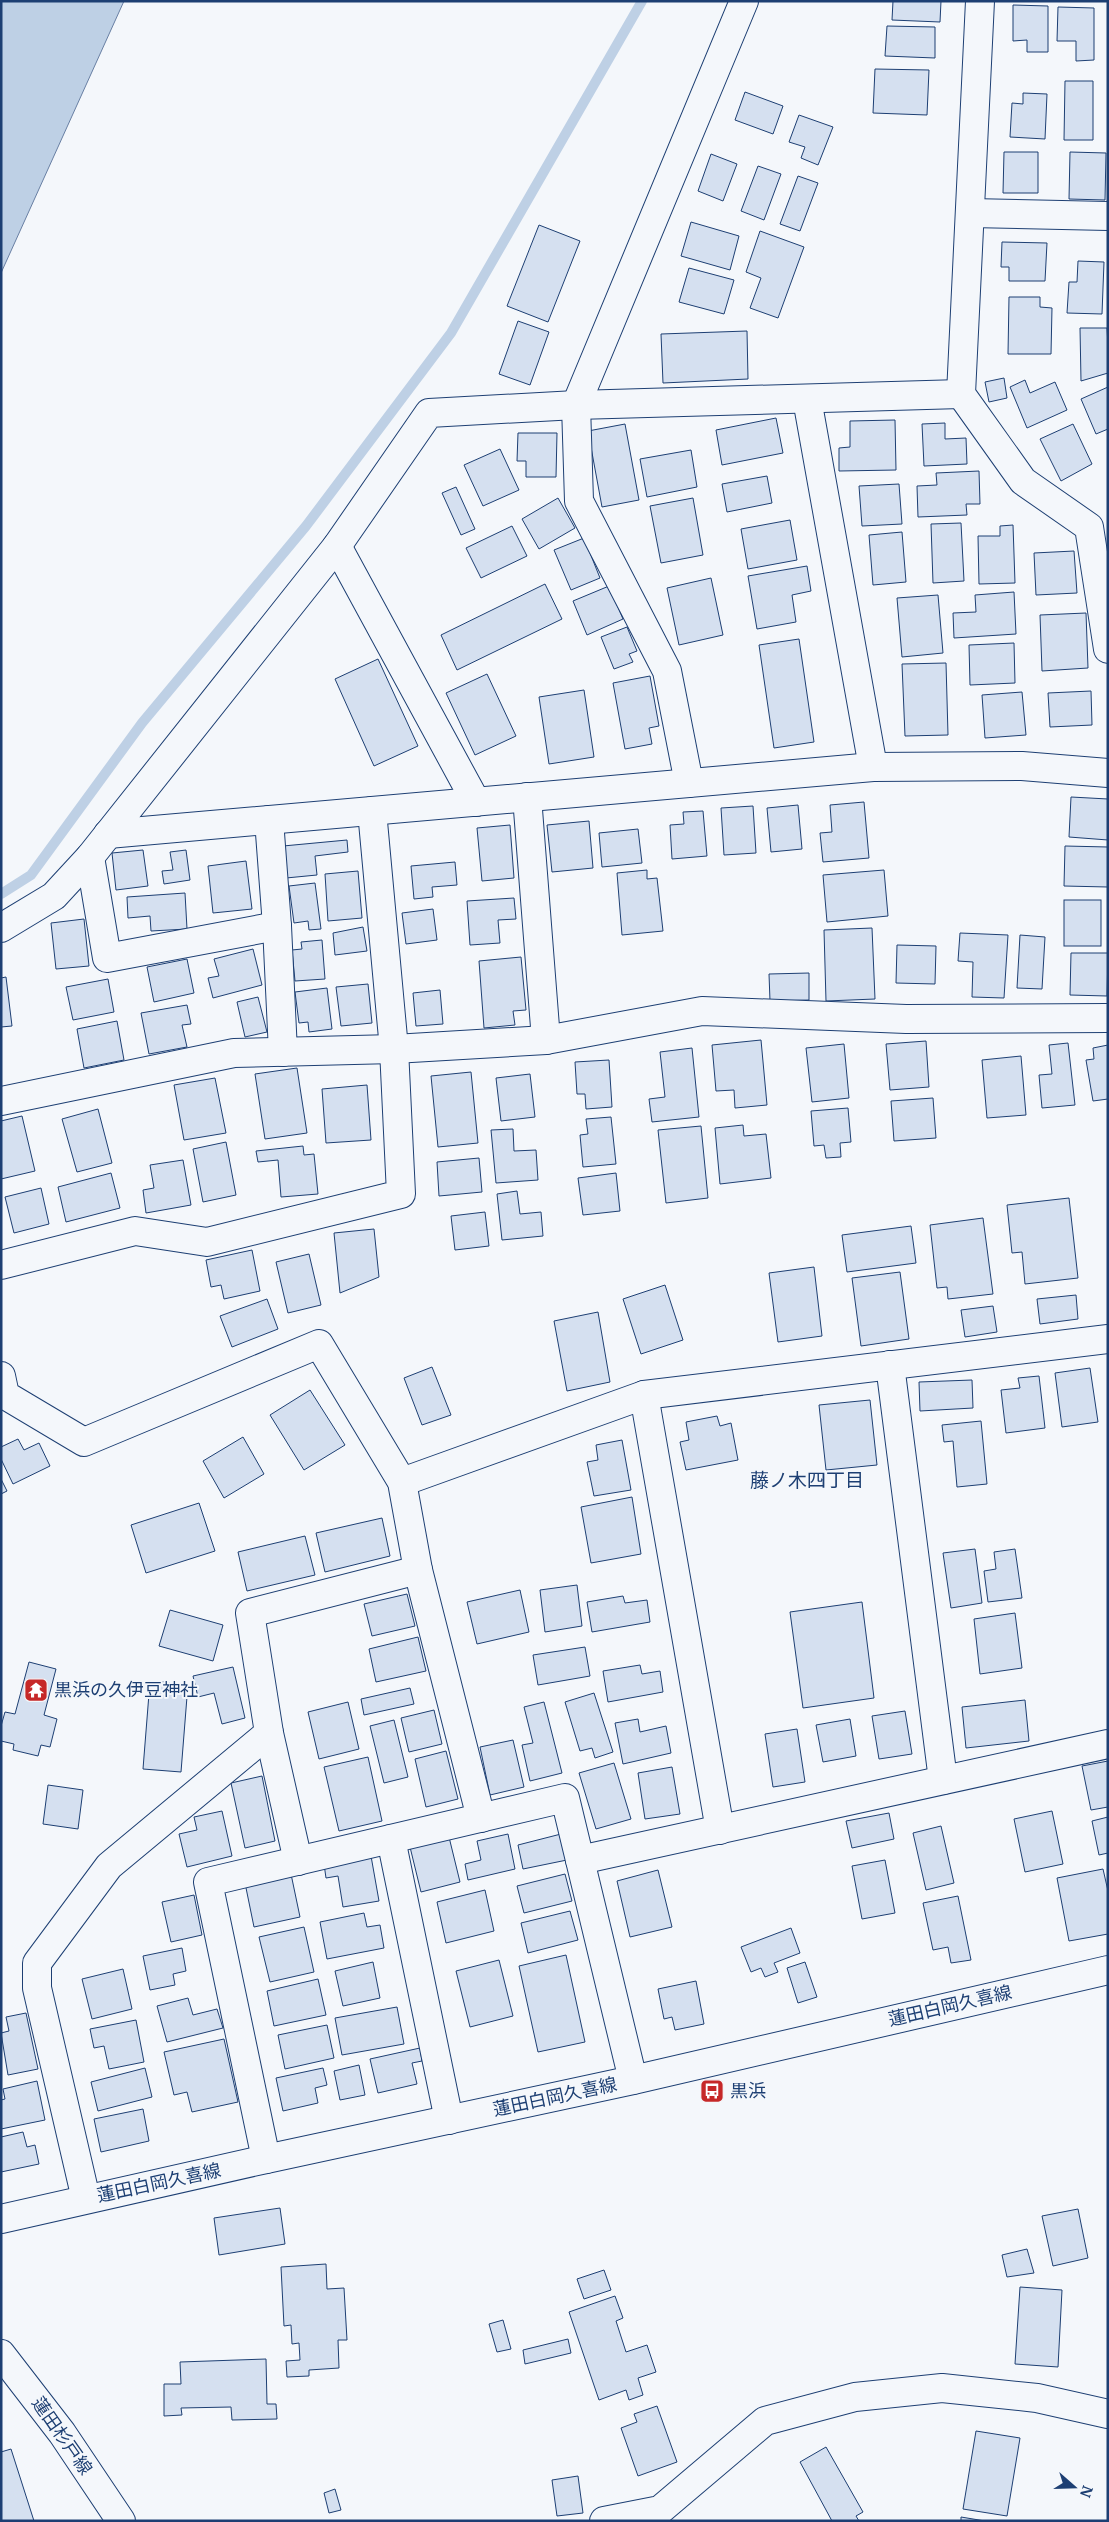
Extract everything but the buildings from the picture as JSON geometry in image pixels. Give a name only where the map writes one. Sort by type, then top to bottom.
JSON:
[{"type":"street","points":[[689,783],[666,671],[579,501],[576,405],[744,1]]},
{"type":"street","points":[[980,1],[961,394],[1023,482],[1089,527],[1108,649]]},
{"type":"street","points":[[970,214],[1108,216]]},
{"type":"street","points":[[1,928],[54,896],[90,857],[337,546],[429,413],[576,405],[961,394]]},
{"type":"street","points":[[807,399],[873,767]]},
{"type":"street","points":[[337,546],[476,802]]},
{"type":"street","points":[[108,834],[873,767],[1022,766],[1108,773]]},
{"type":"street","points":[[527,797],[546,1040]]},
{"type":"street","points":[[1,1264],[135,1231],[207,1242],[400,1194],[394,1049],[372,811]]},
{"type":"street","points":[[269,820],[277,926],[283,1052]]},
{"type":"street","points":[[90,857],[107,958],[277,926]]},
{"type":"street","points":[[1,1101],[234,1053],[394,1049],[546,1040],[702,1011],[906,1020],[1108,1018]]},
{"type":"street","points":[[402,1482],[644,1395],[1108,1339]]},
{"type":"street","points":[[3,1389],[84,1442],[319,1344],[402,1482],[418,1570],[481,1818]]},
{"type":"street","points":[[890,1365],[943,1780]]},
{"type":"street","points":[[644,1395],[720,1830]]},
{"type":"street","points":[[298,1861],[269,1734],[250,1612],[418,1570]]},
{"type":"street","points":[[86,2199],[37,1988],[37,1963],[109,1866],[269,1734]]},
{"type":"street","points":[[580,1860],[1108,1744]]},
{"type":"street","points":[[266,2159],[208,1882],[565,1798],[633,2080]]},
{"type":"street","points":[[391,1839],[449,2120]]},
{"type":"street","name":"蓮田白岡久喜線","points":[[1,2219],[266,2159],[633,2080],[1108,1970]]},
{"type":"street","name":"蓮田杉戸線","points":[[1,2354],[62,2433],[121,2521]]},
{"type":"street","points":[[604,2521],[660,2510],[765,2421],[854,2397],[942,2388],[1037,2398],[1108,2414]]},
{"type":"water","points":[[1,1],[124,1],[1,273]]},
{"type":"waterway","points":[[1,894],[31,875],[142,723],[306,526],[451,333],[642,1]]},
{"type":"place","name":"黒浜の久伊豆神社","points":[[36,1690]]},
{"type":"place","name":"黒浜","points":[[712,2091]]},
{"type":"district","name":"藤ノ木四丁目","points":[[807,1480]]}]
